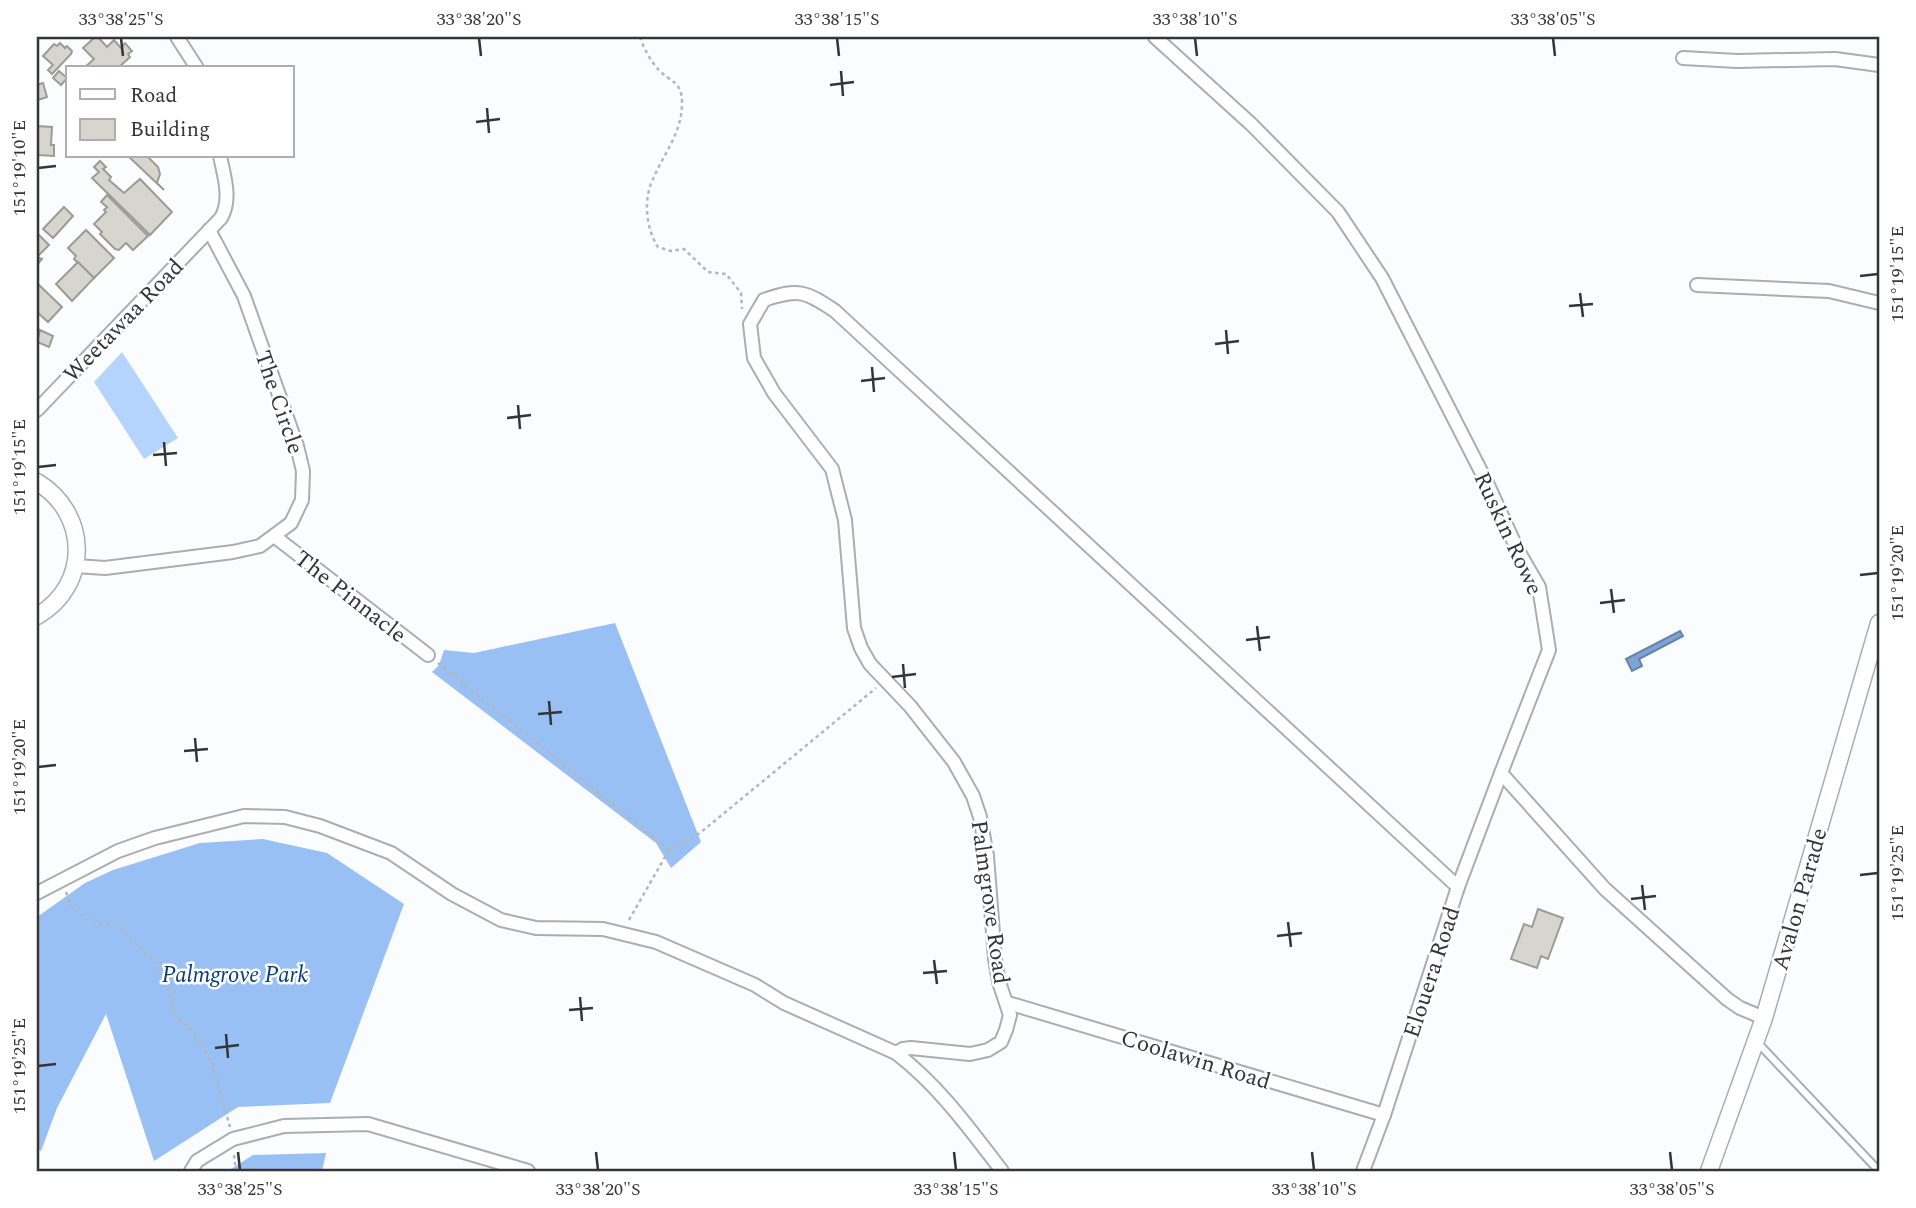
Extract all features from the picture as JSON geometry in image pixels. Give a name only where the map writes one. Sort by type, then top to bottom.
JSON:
[{"type":"street","points":[[177,37],[196,66]]},
{"type":"street","name":"Ruskin Rowe","points":[[1155,37],[1251,124],[1338,212],[1382,278],[1539,587],[1549,650],[1501,773]]},
{"type":"street","points":[[1683,58],[1737,61],[1835,60],[1879,65]]},
{"type":"street","points":[[209,230],[226,209],[220,158]]},
{"type":"street","name":"Weetawaa Road","points":[[37,410],[209,230]]},
{"type":"street","name":"The Circle","points":[[76,566],[105,568],[233,552],[260,546],[291,523],[302,500],[303,471],[297,446],[244,296],[209,230]]},
{"type":"street","points":[[1698,285],[1829,291],[1879,303]]},
{"type":"street","points":[[750,324],[764,300],[789,291],[815,298],[835,311],[1458,887]]},
{"type":"street","name":"Palmgrove Road","points":[[37,893],[118,851],[155,838],[244,816],[285,817],[320,826],[391,853],[452,894],[501,920],[536,928],[603,929],[656,942],[755,985],[784,1003],[896,1053],[911,1048],[970,1054],[988,1050],[1001,1042],[1010,1015],[995,959],[987,856],[973,796],[954,762],[886,679],[870,664],[861,648],[854,628],[845,520],[832,469],[774,393],[754,358],[750,324]]},
{"type":"street","points":[[37,482],[56,496],[71,519],[77,543],[76,566],[66,590],[52,607],[37,616]]},
{"type":"street","name":"The Pinnacle","points":[[274,536],[428,655]]},
{"type":"street","name":"Avalon Parade","points":[[1709,1171],[1764,1018],[1879,623]]},
{"type":"street","points":[[1501,773],[1605,889],[1727,999],[1764,1018]]},
{"type":"street","name":"Elouera Road","points":[[1363,1171],[1384,1115],[1458,887],[1501,773]]},
{"type":"street","name":"Coolawin Road","points":[[1008,1003],[1384,1115]]},
{"type":"street","points":[[896,1053],[946,1098],[1002,1171]]},
{"type":"street","points":[[191,1171],[197,1161],[233,1139],[284,1126],[368,1124],[528,1171]]},
{"type":"lane","points":[[1756,1041],[1879,1171]]},
{"type":"path","points":[[640,37],[658,69],[678,84],[682,100],[678,130],[652,180],[647,208],[650,235],[658,247],[671,251],[684,249],[708,272],[726,274],[741,293],[742,311],[750,324]]},
{"type":"path","points":[[428,655],[669,850]]},
{"type":"path","points":[[626,934],[630,915],[669,850],[700,832],[886,679]]},
{"type":"path","points":[[62,879],[72,908],[92,922],[117,926],[156,963],[167,983],[175,1016],[192,1031],[212,1063],[233,1139],[236,1171]]},
{"type":"shaded area","points":[[122,352],[178,438],[144,459],[94,382]]},
{"type":"shaded area","points":[[1680,631],[1683,636],[1639,659],[1642,666],[1632,671],[1626,659]]},
{"type":"green space","points":[[615,623],[701,842],[671,868],[656,843],[432,672],[439,665],[444,650],[474,653]]},
{"type":"green space","name":"Palmgrove Park","points":[[263,839],[327,853],[404,904],[330,1103],[238,1107],[154,1161],[106,1014],[57,1108],[41,1151],[37,1149],[37,917],[85,883],[113,870],[200,843]]},
{"type":"green space","points":[[326,1153],[322,1171],[228,1171],[253,1155]]},
{"type":"building","points":[[98,37],[107,47],[114,40],[121,48],[125,43],[132,51],[128,54],[130,57],[120,66],[86,66],[94,59],[83,48]]},
{"type":"building","points":[[60,43],[72,51],[52,74],[48,70],[53,65],[43,56],[54,44],[57,46]]},
{"type":"building","points":[[59,71],[66,79],[61,85],[53,78]]},
{"type":"building","points":[[43,83],[47,97],[38,100],[37,85]]},
{"type":"building","points":[[37,126],[52,127],[51,145],[54,145],[54,156],[38,155],[37,158]]},
{"type":"building","points":[[130,158],[149,158],[158,167],[160,174],[157,183],[164,190]]},
{"type":"building","points":[[100,161],[111,177],[109,180],[124,193],[140,179],[172,212],[150,235],[92,178],[99,172],[94,167]]},
{"type":"building","points":[[107,195],[148,236],[133,250],[126,243],[119,250],[115,249],[94,224],[106,212],[104,210],[107,207],[101,202]]},
{"type":"building","points":[[64,207],[73,216],[53,238],[43,229]]},
{"type":"building","points":[[86,230],[114,258],[94,278],[74,259],[76,256],[68,248]]},
{"type":"building","points":[[37,233],[49,245],[37,257]]},
{"type":"building","points":[[78,262],[94,278],[72,301],[56,284]]},
{"type":"building","points":[[37,283],[62,307],[48,322],[37,312]]},
{"type":"building","points":[[40,330],[53,336],[49,347],[37,342]]},
{"type":"building","points":[[1538,909],[1563,918],[1548,959],[1541,956],[1537,968],[1511,959],[1524,924],[1532,927]]}]
